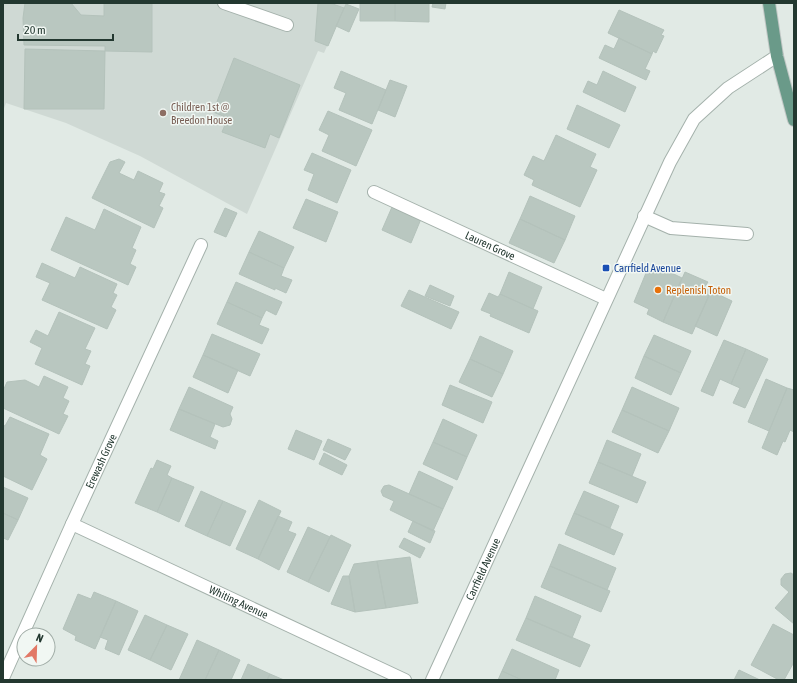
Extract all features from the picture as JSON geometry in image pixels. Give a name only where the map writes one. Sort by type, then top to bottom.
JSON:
[{"type":"main road","points":[[768,3],[777,56],[794,120]]},
{"type":"street","points":[[224,3],[287,25]]},
{"type":"street","name":"Carrfield Avenue","points":[[432,680],[670,162],[694,119],[728,88],[777,56]]},
{"type":"street","name":"Lauren Grove","points":[[374,192],[606,299]]},
{"type":"street","points":[[644,216],[671,228],[747,234]]},
{"type":"street","name":"Erewash Grove","points":[[3,678],[200,245]]},
{"type":"street","name":"Whiting Avenue","points":[[72,524],[405,680]]},
{"type":"shaded area","name":"Children 1st @ Breedon House","points":[[3,3],[346,3],[324,53],[318,51],[247,214],[140,156],[66,123],[6,103],[3,111]]},
{"type":"building","points":[[25,3],[71,3],[81,15],[104,16],[104,3],[152,3],[152,52],[105,51],[105,46],[24,45],[23,18]]},
{"type":"building","points":[[318,3],[330,3],[344,8],[328,46],[315,41]]},
{"type":"building","points":[[360,3],[395,3],[395,21],[360,21]]},
{"type":"building","points":[[395,3],[429,3],[429,22],[395,21]]},
{"type":"building","points":[[433,3],[446,3],[445,9],[432,7]]},
{"type":"building","points":[[346,4],[359,9],[349,32],[336,26]]},
{"type":"building","points":[[619,10],[664,30],[661,35],[664,36],[656,53],[653,51],[652,54],[608,33]]},
{"type":"building","points":[[619,38],[652,54],[645,69],[650,71],[646,80],[599,58],[605,45],[614,49]]},
{"type":"building","points":[[25,49],[105,51],[104,109],[24,109]]},
{"type":"building","points":[[234,58],[300,85],[279,138],[270,134],[265,148],[222,132],[228,118],[213,112]]},
{"type":"building","points":[[341,71],[386,90],[372,124],[339,110],[346,93],[334,88]]},
{"type":"building","points":[[603,71],[636,87],[625,112],[583,92],[588,81],[597,85]]},
{"type":"building","points":[[390,80],[407,86],[395,117],[378,110]]},
{"type":"building","points":[[577,105],[620,125],[609,148],[567,129]]},
{"type":"building","points":[[328,111],[372,130],[356,166],[322,151],[329,135],[319,130]]},
{"type":"building","points":[[556,135],[596,154],[590,167],[597,170],[580,207],[532,185],[534,180],[524,175],[533,156],[544,161]]},
{"type":"building","points":[[312,153],[351,170],[337,203],[308,190],[314,174],[304,170]]},
{"type":"building","points":[[119,159],[125,162],[119,173],[134,180],[138,171],[163,183],[159,192],[165,194],[159,206],[163,208],[154,228],[92,198],[110,162]]},
{"type":"building","points":[[530,196],[575,216],[565,240],[520,219]]},
{"type":"building","points":[[306,199],[338,212],[326,242],[293,228]]},
{"type":"building","points":[[392,207],[421,219],[411,243],[382,230]]},
{"type":"building","points":[[225,208],[237,213],[226,237],[214,232]]},
{"type":"building","points":[[104,209],[141,227],[132,248],[136,250],[130,264],[136,267],[128,285],[51,250],[66,217],[95,230]]},
{"type":"building","points":[[520,219],[565,240],[554,263],[509,243]]},
{"type":"building","points":[[259,231],[294,247],[284,268],[249,252]]},
{"type":"building","points":[[249,252],[284,268],[281,276],[292,280],[286,293],[275,288],[275,290],[239,274]]},
{"type":"building","points":[[42,263],[75,278],[80,267],[117,284],[113,293],[117,295],[111,307],[116,310],[107,329],[42,300],[50,283],[36,277]]},
{"type":"building","name":"Replenish Toton","points":[[653,264],[682,278],[663,322],[647,314],[649,309],[634,302],[646,273],[649,274]]},
{"type":"building","points":[[509,272],[542,287],[533,309],[500,294]]},
{"type":"building","points":[[685,272],[708,282],[704,288],[711,291],[692,334],[663,322]]},
{"type":"building","points":[[236,282],[282,302],[276,315],[266,310],[262,318],[227,302]]},
{"type":"building","points":[[430,285],[454,296],[450,306],[425,296]]},
{"type":"building","points":[[409,290],[459,312],[451,329],[401,306]]},
{"type":"building","points":[[711,291],[732,301],[717,336],[695,326]]},
{"type":"building","points":[[489,293],[498,297],[500,294],[538,311],[529,333],[490,316],[491,314],[481,310]]},
{"type":"building","points":[[227,302],[262,318],[259,325],[269,329],[262,344],[217,324]]},
{"type":"building","points":[[59,312],[95,328],[85,349],[91,351],[85,364],[90,366],[82,385],[35,364],[42,348],[30,342],[36,330],[48,336]]},
{"type":"building","points":[[212,334],[260,354],[250,376],[203,355]]},
{"type":"building","points":[[654,335],[691,351],[681,373],[644,356]]},
{"type":"building","points":[[480,336],[513,351],[503,374],[470,359]]},
{"type":"building","points":[[724,340],[746,349],[731,384],[720,379],[713,396],[701,391]]},
{"type":"building","points":[[746,349],[768,359],[745,408],[733,403],[740,388],[731,384]]},
{"type":"building","points":[[203,355],[238,370],[228,393],[193,377]]},
{"type":"building","points":[[644,356],[681,373],[671,395],[635,378]]},
{"type":"building","points":[[470,359],[503,374],[492,397],[459,382]]},
{"type":"building","points":[[44,376],[68,387],[63,398],[69,401],[63,414],[68,416],[59,434],[3,408],[3,391],[7,382],[25,380],[39,387]]},
{"type":"building","points":[[766,379],[787,388],[769,431],[748,422]]},
{"type":"building","points":[[450,385],[492,402],[483,423],[442,405]]},
{"type":"building","points":[[189,387],[233,407],[230,414],[232,419],[230,425],[223,427],[179,409]]},
{"type":"building","points":[[632,387],[679,408],[669,431],[622,410]]},
{"type":"building","points":[[787,388],[794,390],[794,432],[790,430],[777,455],[762,448]]},
{"type":"building","points":[[179,409],[215,424],[210,437],[218,441],[215,449],[170,430]]},
{"type":"building","points":[[622,410],[669,431],[658,453],[612,432]]},
{"type":"building","points":[[10,417],[49,434],[40,455],[47,459],[32,490],[3,476],[3,425],[5,426]]},
{"type":"building","points":[[443,419],[477,435],[467,457],[433,442]]},
{"type":"building","points":[[296,430],[322,441],[314,460],[288,449]]},
{"type":"building","points":[[328,439],[351,449],[345,460],[323,450]]},
{"type":"building","points":[[607,440],[641,454],[632,476],[598,462]]},
{"type":"building","points":[[433,442],[467,457],[457,480],[423,464]]},
{"type":"building","points":[[324,453],[347,465],[342,475],[319,464]]},
{"type":"building","points":[[157,460],[171,466],[167,475],[172,478],[157,512],[135,503],[151,468],[153,469]]},
{"type":"building","points":[[598,462],[646,482],[637,503],[589,483]]},
{"type":"building","points":[[419,471],[453,487],[443,509],[409,494]]},
{"type":"building","points":[[172,478],[194,487],[179,522],[157,512]]},
{"type":"building","points":[[389,485],[443,509],[433,531],[390,510],[394,501],[383,496],[381,491],[384,486]]},
{"type":"building","points":[[3,487],[28,498],[18,520],[3,513]]},
{"type":"building","points":[[201,491],[223,501],[207,536],[185,526]]},
{"type":"building","points":[[584,491],[619,506],[610,528],[574,513]]},
{"type":"building","points":[[259,500],[281,511],[258,559],[236,549]]},
{"type":"building","points":[[223,501],[246,511],[230,546],[207,536]]},
{"type":"building","points":[[3,513],[18,520],[8,540],[3,538]]},
{"type":"building","points":[[574,513],[623,534],[614,555],[565,534]]},
{"type":"building","points":[[278,516],[292,522],[288,531],[296,534],[279,570],[258,559]]},
{"type":"building","points":[[413,521],[435,531],[430,543],[408,532]]},
{"type":"building","points":[[308,527],[330,537],[308,582],[287,572]]},
{"type":"building","points":[[331,535],[351,545],[329,592],[308,582]]},
{"type":"building","points":[[404,538],[425,548],[420,558],[399,547]]},
{"type":"building","points":[[559,544],[616,568],[607,590],[550,566]]},
{"type":"building","points":[[410,557],[418,603],[386,608],[377,561]]},
{"type":"building","points":[[377,561],[386,608],[355,612],[349,576],[354,564]]},
{"type":"building","points":[[550,566],[610,591],[601,612],[541,587]]},
{"type":"building","points":[[791,573],[794,575],[794,624],[775,608],[789,592],[781,585],[781,579],[785,574]]},
{"type":"building","points":[[343,576],[349,576],[355,612],[331,604]]},
{"type":"building","points":[[94,592],[116,601],[95,649],[75,640],[76,636],[63,629],[78,594],[91,599]]},
{"type":"building","points":[[535,596],[581,616],[572,638],[526,618]]},
{"type":"building","points":[[116,601],[138,611],[119,655],[105,649],[108,640],[100,637]]},
{"type":"building","points":[[145,615],[167,625],[150,660],[128,650]]},
{"type":"building","points":[[526,618],[590,645],[580,667],[516,640]]},
{"type":"building","points":[[773,624],[794,635],[794,662],[784,680],[779,680],[751,665]]},
{"type":"building","points":[[167,625],[188,634],[171,670],[150,660]]},
{"type":"building","points":[[197,640],[219,650],[205,680],[179,680]]},
{"type":"building","points":[[512,649],[559,670],[555,680],[522,680],[502,671]]},
{"type":"building","points":[[219,650],[240,660],[231,680],[205,680]]},
{"type":"building","points":[[248,664],[270,674],[267,680],[241,680]]},
{"type":"building","points":[[739,670],[760,680],[734,680]]},
{"type":"building","points":[[502,671],[522,680],[498,680]]},
{"type":"building","points":[[270,674],[284,680],[267,680]]},
{"type":"place","name":"Children 1st @ Breedon House","points":[[163,113]]},
{"type":"place","name":"Carrfield Avenue","points":[[606,268]]},
{"type":"place","name":"Replenish Toton","points":[[658,290]]}]
